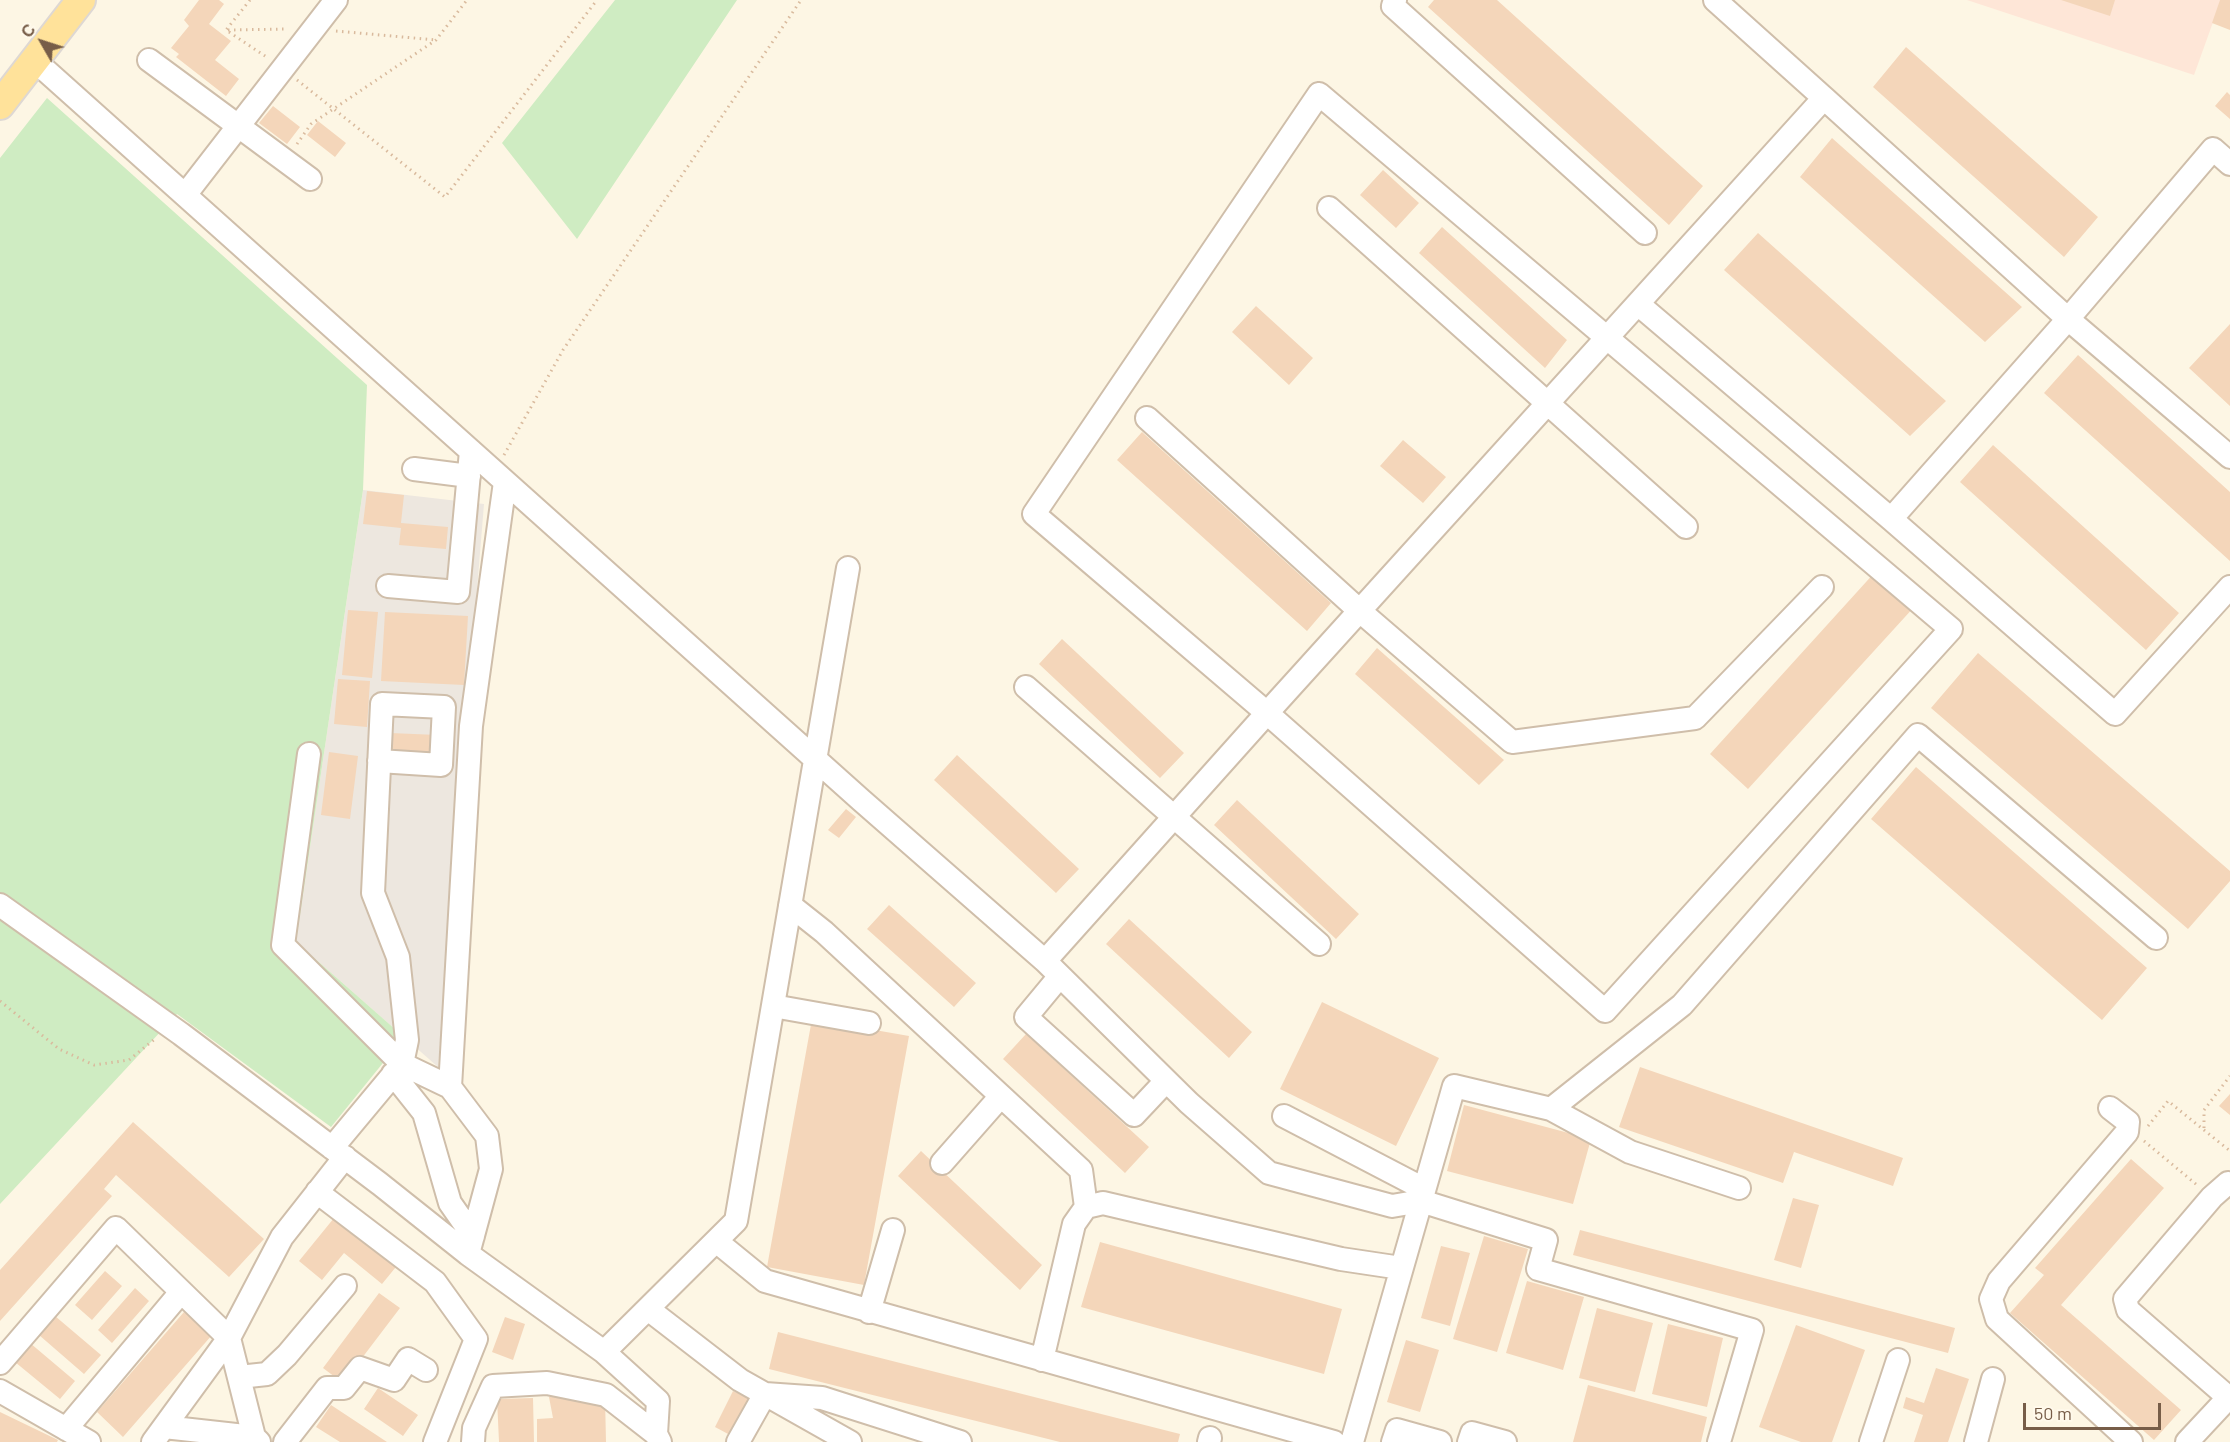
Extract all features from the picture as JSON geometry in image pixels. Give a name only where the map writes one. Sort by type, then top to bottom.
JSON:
[{"type":"main road","points":[[0,105],[81,0]]},
{"type":"lane","points":[[185,195],[336,0]]},
{"type":"lane","points":[[1395,0],[1393,6],[1645,233]]},
{"type":"lane","points":[[1715,0],[2068,319],[2230,457]]},
{"type":"lane","points":[[34,60],[1053,969],[1166,1081],[1269,1173],[1392,1206],[1422,1195]]},
{"type":"lane","points":[[149,60],[310,179]]},
{"type":"lane","points":[[1319,94],[1607,338],[1951,629],[1605,1011],[1267,713],[1034,514],[1319,94]]},
{"type":"lane","points":[[1166,1081],[1134,1115],[1026,1017],[1053,969],[1175,818],[1267,713],[1361,612],[1824,98]]},
{"type":"lane","points":[[1891,519],[2068,319],[2213,149],[2230,164]]},
{"type":"lane","points":[[1329,208],[1686,527]]},
{"type":"lane","points":[[1638,304],[1891,519],[2115,714],[2230,586]]},
{"type":"lane","points":[[1147,418],[1361,612],[1512,742],[1695,718],[1822,587]]},
{"type":"lane","points":[[388,586],[458,592],[471,452]]},
{"type":"lane","points":[[414,469],[469,476]]},
{"type":"lane","points":[[450,1087],[471,726],[500,477]]},
{"type":"lane","points":[[604,1352],[736,1221],[848,568]]},
{"type":"lane","points":[[1026,687],[1319,944]]},
{"type":"lane","points":[[1551,1109],[1682,1005],[1918,735],[2156,938]]},
{"type":"lane","points":[[309,754],[283,945],[397,1069],[424,1113],[450,1203],[470,1245]]},
{"type":"lane","points":[[159,1434],[229,1338],[282,1237],[317,1192],[338,1153],[397,1069],[407,1040],[398,957],[373,893],[379,761]]},
{"type":"lane","points":[[0,905],[170,1026],[338,1153],[470,1245],[604,1352],[658,1401],[658,1438]]},
{"type":"lane","points":[[790,905],[824,932],[1082,1170],[1086,1207],[1074,1224],[1042,1360]]},
{"type":"lane","points":[[773,1006],[869,1023]]},
{"type":"lane","points":[[397,1069],[450,1087],[487,1137],[491,1169],[470,1245]]},
{"type":"lane","points":[[1352,1442],[1454,1086],[1551,1109],[1630,1152],[1738,1188]]},
{"type":"lane","points":[[942,1162],[1002,1096]]},
{"type":"lane","points":[[2110,1108],[2128,1122],[2133,1134],[1998,1281],[1991,1299],[1997,1319],[2131,1442]]},
{"type":"lane","points":[[1284,1116],[1422,1195],[1546,1240],[1538,1269],[1752,1330],[1719,1442]]},
{"type":"lane","points":[[2187,1442],[2229,1397],[2128,1310],[2125,1299],[2221,1191]]},
{"type":"lane","points":[[317,1192],[435,1282],[476,1339],[435,1442]]},
{"type":"lane","points":[[1086,1207],[1103,1203],[1341,1258],[1401,1268]]},
{"type":"lane","points":[[0,1363],[116,1228],[229,1338],[256,1440],[159,1434]]},
{"type":"lane","points":[[869,1312],[893,1230]]},
{"type":"lane","points":[[716,1242],[765,1281],[1334,1442]]},
{"type":"lane","points":[[238,1377],[267,1374],[287,1355],[345,1286]]},
{"type":"lane","points":[[66,1429],[181,1292]]},
{"type":"lane","points":[[648,1309],[740,1380],[850,1442]]},
{"type":"lane","points":[[285,1442],[327,1388],[344,1388],[360,1368],[394,1380],[408,1359],[426,1370]]},
{"type":"lane","points":[[1870,1442],[1898,1360]]},
{"type":"lane","points":[[1976,1442],[1994,1379]]},
{"type":"lane","points":[[472,1442],[474,1428],[494,1386],[547,1383],[606,1395],[658,1438]]},
{"type":"lane","points":[[0,1391],[89,1442]]},
{"type":"lane","points":[[738,1442],[765,1394]]},
{"type":"lane","points":[[765,1394],[822,1398],[960,1442]]},
{"type":"lane","points":[[1393,1442],[1397,1430],[1440,1442]]},
{"type":"lane","points":[[1469,1442],[1472,1432],[1505,1442]]},
{"type":"path","points":[[250,0],[226,30],[283,69],[445,197],[597,0]]},
{"type":"path","points":[[285,160],[311,124],[436,40],[467,0]]},
{"type":"path","points":[[500,477],[563,350],[801,0]]},
{"type":"path","points":[[0,1001],[59,1049],[94,1065],[129,1060],[170,1026]]},
{"type":"path","points":[[2204,1130],[2204,1110],[2230,1076]]},
{"type":"path","points":[[2221,1191],[2133,1134],[2168,1101],[2230,1151]]},
{"type":"shaded area","points":[[1967,0],[2221,0],[2194,75]]},
{"type":"shaded area","points":[[363,490],[484,504],[438,1067],[296,942]]},
{"type":"green space","points":[[615,0],[737,0],[577,239],[502,143]]},
{"type":"green space","points":[[47,98],[367,385],[363,490],[296,942],[404,1037],[331,1127],[177,1014],[0,1204],[0,158]]},
{"type":"building","points":[[199,0],[219,0],[224,4],[209,24],[231,41],[215,60],[239,79],[226,96],[176,57],[179,54],[171,48],[189,26],[184,20]]},
{"type":"building","points":[[1434,0],[1497,0],[1703,186],[1669,225],[1428,7]]},
{"type":"building","points":[[2061,0],[2115,0],[2110,16]]},
{"type":"building","points":[[2220,0],[2230,0],[2230,30],[2212,23]]},
{"type":"building","points":[[1906,47],[2098,217],[2064,257],[1873,87]]},
{"type":"building","points":[[2227,92],[2230,95],[2230,119],[2215,106]]},
{"type":"building","points":[[273,106],[300,127],[287,144],[259,123]]},
{"type":"building","points":[[318,121],[346,143],[335,157],[307,135]]},
{"type":"building","points":[[1832,138],[2022,307],[1985,342],[1800,177]]},
{"type":"building","points":[[1383,170],[1419,203],[1396,228],[1360,195]]},
{"type":"building","points":[[1442,227],[1567,340],[1545,368],[1419,253]]},
{"type":"building","points":[[1758,233],[1946,401],[1910,436],[1724,270]]},
{"type":"building","points":[[1256,306],[1313,358],[1289,385],[1232,332]]},
{"type":"building","points":[[2230,324],[2230,406],[2189,368]]},
{"type":"building","points":[[2078,355],[2230,492],[2230,561],[2044,393]]},
{"type":"building","points":[[1142,432],[1331,603],[1307,631],[1117,460]]},
{"type":"building","points":[[1403,440],[1446,477],[1423,503],[1380,466]]},
{"type":"building","points":[[1993,445],[2179,613],[2146,650],[1960,482]]},
{"type":"building","points":[[367,491],[404,495],[401,523],[448,527],[446,549],[399,545],[401,528],[363,524]]},
{"type":"building","points":[[1876,571],[1915,606],[1748,789],[1710,754]]},
{"type":"building","points":[[348,610],[378,612],[372,678],[342,675]]},
{"type":"building","points":[[385,612],[468,616],[464,685],[381,681]]},
{"type":"building","points":[[1062,639],[1184,753],[1160,778],[1039,664]]},
{"type":"building","points":[[1377,648],[1504,760],[1479,785],[1355,674]]},
{"type":"building","points":[[1978,653],[2230,871],[2230,881],[2188,929],[1931,708]]},
{"type":"building","points":[[338,679],[370,681],[367,727],[334,724]]},
{"type":"building","points":[[390,733],[438,735],[437,755],[389,753]]},
{"type":"building","points":[[329,752],[358,756],[350,819],[321,815]]},
{"type":"building","points":[[957,755],[1079,869],[1056,893],[934,780]]},
{"type":"building","points":[[1916,767],[2147,968],[2102,1020],[1871,819]]},
{"type":"building","points":[[1237,800],[1359,914],[1336,939],[1214,825]]},
{"type":"building","points":[[846,809],[856,817],[839,838],[828,830]]},
{"type":"building","points":[[889,905],[976,983],[954,1007],[867,929]]},
{"type":"building","points":[[1129,919],[1252,1032],[1229,1058],[1106,944]]},
{"type":"building","points":[[1322,1002],[1439,1058],[1396,1146],[1280,1089]]},
{"type":"building","points":[[812,1019],[909,1036],[864,1285],[767,1267]]},
{"type":"building","points":[[1026,1034],[1149,1147],[1125,1173],[1003,1059]]},
{"type":"building","points":[[1640,1067],[1903,1158],[1893,1186],[1794,1152],[1783,1183],[1619,1127]]},
{"type":"building","points":[[2230,1094],[2230,1115],[2219,1106]]},
{"type":"building","points":[[1464,1105],[1591,1139],[1573,1204],[1447,1171]]},
{"type":"building","points":[[133,1122],[264,1239],[229,1277],[116,1175],[104,1189],[112,1196],[0,1321],[0,1270]]},
{"type":"building","points":[[921,1151],[1042,1265],[1020,1290],[898,1176]]},
{"type":"building","points":[[2131,1159],[2164,1188],[2061,1305],[2181,1410],[2154,1440],[2010,1313],[2044,1275],[2035,1268]]},
{"type":"building","points":[[1793,1198],[1819,1205],[1801,1268],[1774,1260]]},
{"type":"building","points":[[334,1218],[372,1248],[376,1243],[400,1262],[382,1284],[344,1253],[322,1280],[299,1261]]},
{"type":"building","points":[[1580,1230],[1955,1328],[1948,1353],[1573,1255]]},
{"type":"building","points":[[1484,1236],[1528,1249],[1497,1352],[1453,1339]]},
{"type":"building","points":[[1100,1242],[1342,1309],[1324,1374],[1081,1307]]},
{"type":"building","points":[[1441,1246],[1470,1253],[1450,1326],[1421,1318]]},
{"type":"building","points":[[105,1271],[122,1286],[92,1320],[75,1305]]},
{"type":"building","points":[[1527,1281],[1584,1297],[1563,1370],[1506,1353]]},
{"type":"building","points":[[135,1288],[149,1301],[112,1343],[98,1330]]},
{"type":"building","points":[[379,1293],[400,1308],[343,1383],[323,1368]]},
{"type":"building","points":[[1597,1308],[1653,1323],[1635,1392],[1579,1378]]},
{"type":"building","points":[[184,1312],[212,1335],[123,1437],[97,1412]]},
{"type":"building","points":[[55,1316],[101,1355],[84,1374],[39,1335]]},
{"type":"building","points":[[505,1317],[525,1324],[513,1360],[492,1352]]},
{"type":"building","points":[[1668,1324],[1723,1338],[1707,1407],[1652,1394]]},
{"type":"building","points":[[1796,1325],[1865,1350],[1832,1442],[1801,1442],[1759,1427]]},
{"type":"building","points":[[778,1332],[1180,1434],[1178,1442],[1060,1442],[769,1369]]},
{"type":"building","points":[[1406,1340],[1439,1350],[1420,1412],[1387,1402]]},
{"type":"building","points":[[30,1343],[75,1381],[60,1399],[15,1362]]},
{"type":"building","points":[[1936,1368],[1969,1379],[1948,1442],[1914,1442],[1923,1415],[1903,1408],[1906,1397],[1924,1403]]},
{"type":"building","points":[[1588,1385],[1707,1417],[1701,1442],[1573,1442]]},
{"type":"building","points":[[378,1388],[418,1415],[403,1436],[364,1409]]},
{"type":"building","points":[[733,1391],[750,1399],[730,1435],[715,1427]]},
{"type":"building","points":[[549,1397],[605,1397],[606,1442],[537,1442],[537,1419],[553,1418]]},
{"type":"building","points":[[533,1398],[534,1442],[499,1442],[497,1399]]},
{"type":"building","points":[[331,1405],[387,1442],[340,1442],[316,1427]]},
{"type":"building","points":[[0,1412],[58,1440],[57,1442],[0,1442]]}]
